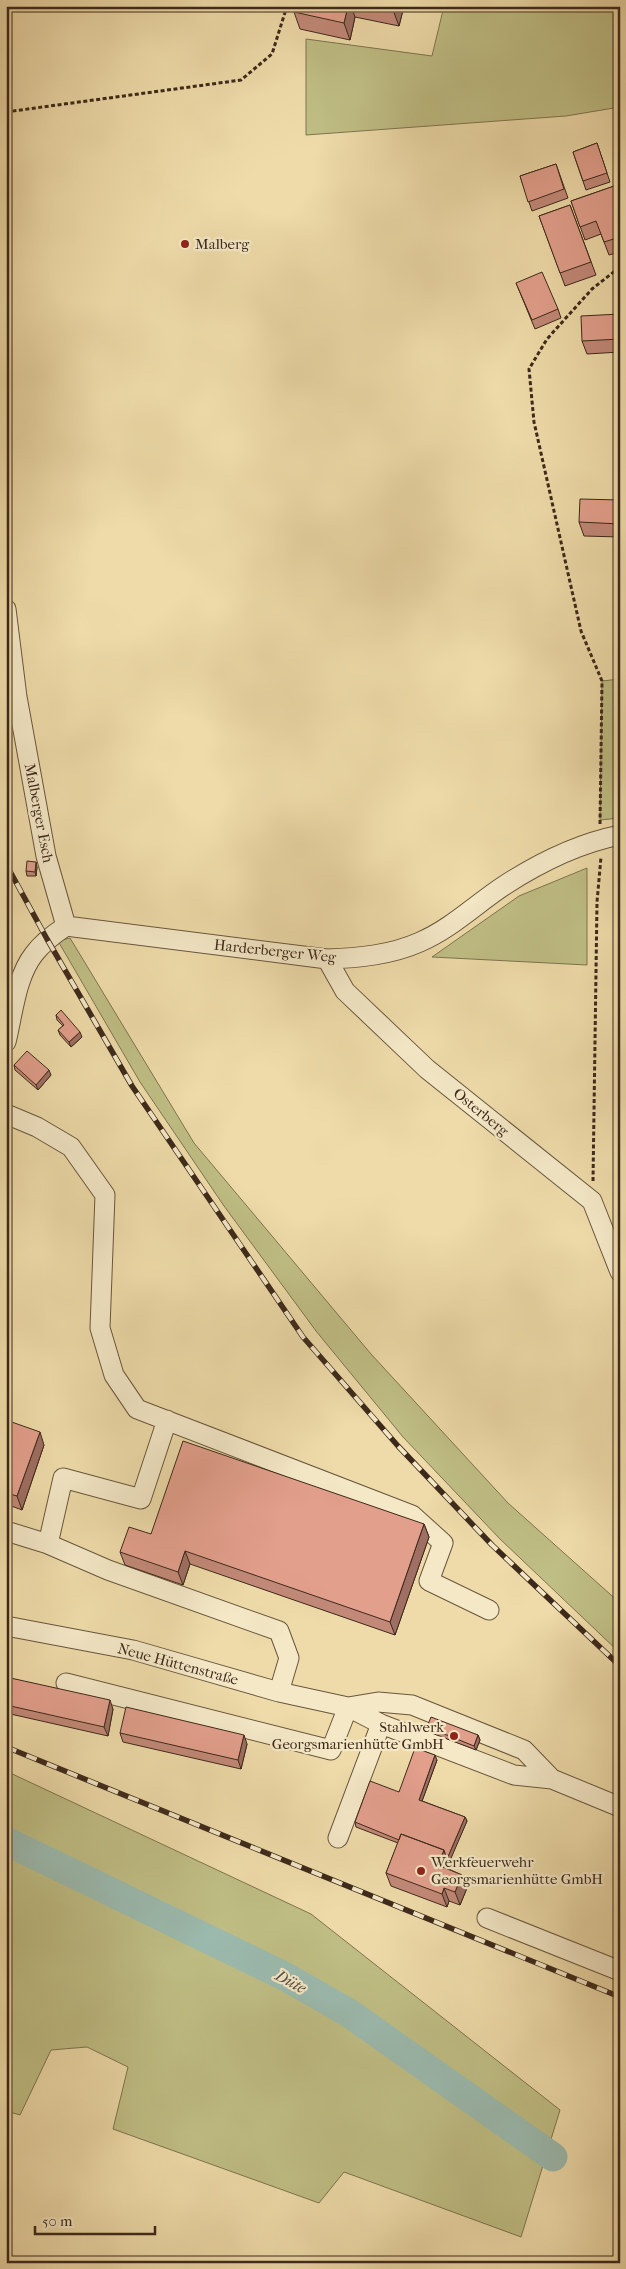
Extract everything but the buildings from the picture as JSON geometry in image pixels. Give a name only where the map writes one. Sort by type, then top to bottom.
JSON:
[{"type":"street","name":"Malberger Esch","points":[[6,609],[17,697],[46,856],[66,926]]},
{"type":"street","name":"Harderberger Weg","points":[[66,926],[327,959],[366,957],[419,942],[463,917],[505,885],[544,862],[600,839],[620,835]]},
{"type":"street","points":[[6,1042],[22,978],[33,954],[47,939],[66,926]]},
{"type":"street","name":"Osterberg","points":[[327,959],[345,991],[427,1069],[592,1202],[620,1272]]},
{"type":"street","points":[[6,1114],[36,1127],[72,1147],[105,1196],[100,1328],[107,1357],[114,1375],[137,1409],[412,1516],[443,1543],[429,1581],[489,1610]]},
{"type":"street","points":[[48,1544],[63,1478],[141,1499],[167,1420]]},
{"type":"street","points":[[6,1531],[48,1544],[108,1570],[279,1630],[289,1658],[279,1692]]},
{"type":"street","name":"Neue Hüttenstraße","points":[[6,1626],[133,1650],[279,1692],[348,1707],[382,1724],[514,1775],[552,1779],[620,1806]]},
{"type":"street","points":[[66,1683],[331,1750],[348,1707]]},
{"type":"street","name":"Neue Hüttenstraße","points":[[348,1707],[378,1702],[412,1705],[524,1750],[552,1779]]},
{"type":"street","points":[[338,1838],[382,1724]]},
{"type":"street","points":[[487,1918],[620,1971]]},
{"type":"path","points":[[6,112],[241,80],[272,54],[287,6]]},
{"type":"path","points":[[592,1202],[597,902],[601,857],[602,681],[582,632],[534,422],[529,369],[547,339],[592,289],[620,267]]},
{"type":"shaded area","points":[[444,6],[620,6],[620,107],[566,116],[306,135],[306,39],[432,56]]},
{"type":"shaded area","points":[[620,679],[620,818],[600,820],[602,681]]},
{"type":"shaded area","points":[[587,868],[587,965],[432,957],[519,896]]},
{"type":"shaded area","points":[[70,938],[194,1143],[371,1354],[508,1503],[620,1603],[620,1653],[500,1539],[403,1437],[316,1331],[224,1206],[140,1082],[58,941]]},
{"type":"shaded area","points":[[6,1771],[311,1914],[560,2110],[521,2237],[344,2172],[319,2203],[113,2129],[128,2067],[87,2047],[51,2050],[20,2115],[6,2111]]},
{"type":"waterway","name":"Düte","points":[[6,1841],[286,1977],[349,2013],[553,2157]]},
{"type":"railway","points":[[6,864],[132,1086],[303,1337],[398,1446],[492,1545],[620,1666]]},
{"type":"railway","points":[[6,1747],[620,1997]]},
{"type":"place","name":"Malberg","points":[[185,244]]},
{"type":"place","name":"Stahlwerk Georgsmarienhütte GmbH","points":[[454,1736]]},
{"type":"place","name":"Werkfeuerwehr Georgsmarienhütte GmbH","points":[[421,1871]]}]
